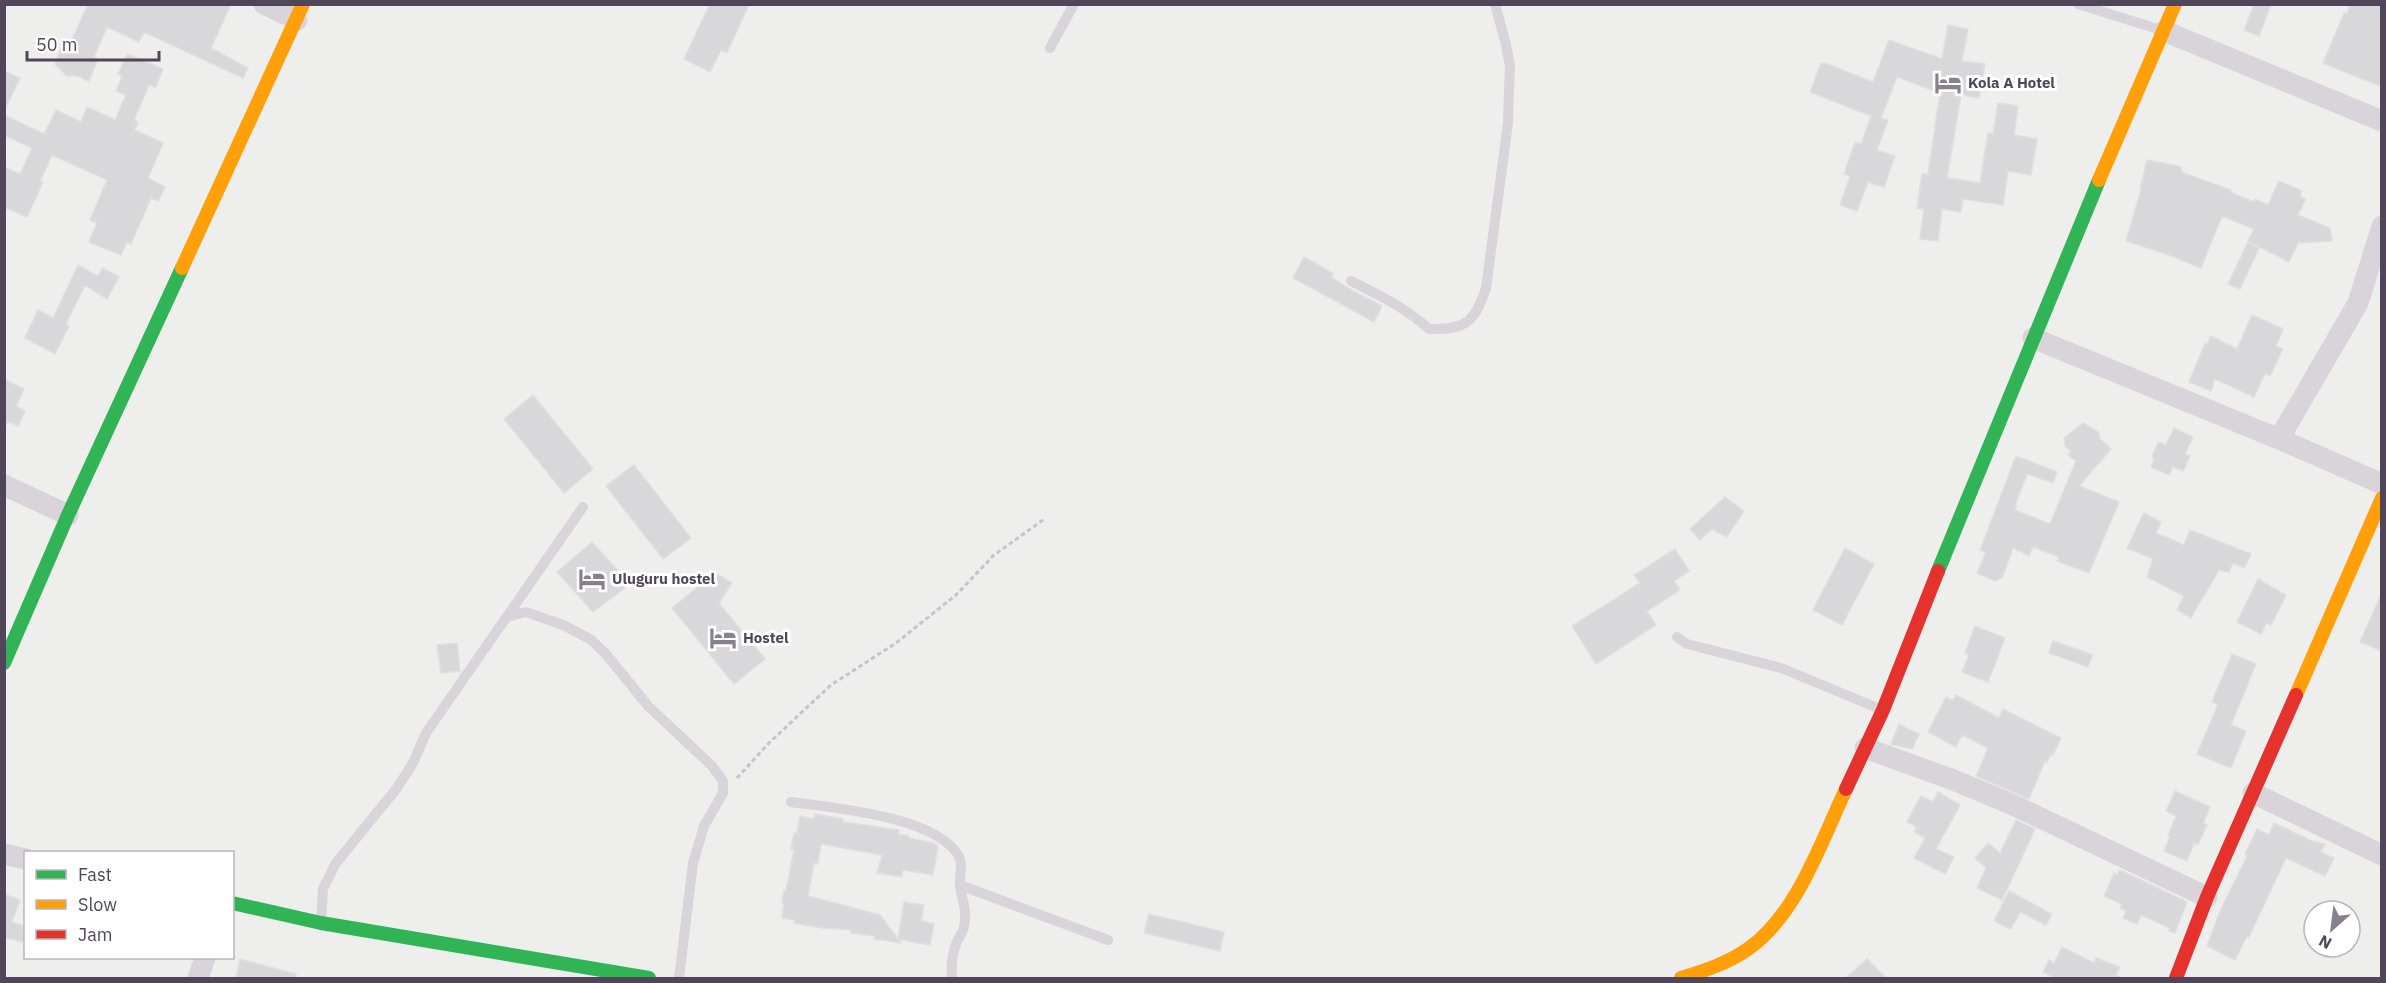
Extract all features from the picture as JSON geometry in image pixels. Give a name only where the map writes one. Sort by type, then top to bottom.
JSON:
[{"type":"street","points":[[4,663],[68,515],[300,12],[264,4]]},
{"type":"street","points":[[1681,978],[1715,974],[1743,953],[1784,916],[1884,710],[1922,609],[2116,136],[2175,4]]},
{"type":"street","points":[[2164,31],[2382,121]]},
{"type":"street","points":[[2279,439],[2358,303],[2382,226]]},
{"type":"street","points":[[2033,339],[2279,439],[2382,484]]},
{"type":"street","points":[[4,486],[68,515]]},
{"type":"street","points":[[2176,978],[2207,897],[2382,498]]},
{"type":"street","points":[[1865,748],[1951,779],[2011,804],[2207,897]]},
{"type":"street","points":[[2253,793],[2382,855]]},
{"type":"street","points":[[4,854],[24,859]]},
{"type":"street","points":[[234,903],[321,923],[649,978]]},
{"type":"street","points":[[198,978],[203,959]]},
{"type":"lane","points":[[1050,48],[1074,4]]},
{"type":"lane","points":[[1351,281],[1415,316],[1429,329],[1464,325],[1474,318],[1486,288],[1487,264],[1508,123],[1510,66],[1495,4]]},
{"type":"lane","points":[[2078,4],[2164,31]]},
{"type":"lane","points":[[321,923],[323,889],[336,863],[397,788],[413,763],[426,733],[583,507]]},
{"type":"lane","points":[[507,616],[525,612],[563,625],[590,639],[606,654],[648,706],[712,766],[723,781],[723,793],[704,826],[693,863],[679,978]]},
{"type":"lane","points":[[1677,637],[1687,644],[1781,668],[1884,710]]},
{"type":"lane","points":[[791,802],[850,810],[903,822],[938,836],[958,856],[961,873],[960,885],[965,902],[965,923],[964,931],[956,946],[951,978]]},
{"type":"lane","points":[[960,885],[1108,940]]},
{"type":"path","points":[[723,793],[770,742],[831,685],[896,642],[956,595],[994,555],[1043,520]]},
{"type":"building","points":[[88,4],[231,4],[211,48],[248,68],[243,78],[144,32],[139,42],[107,27],[94,57],[98,59],[89,81],[77,76],[67,76],[55,64],[63,44],[69,46]]},
{"type":"building","points":[[710,4],[749,4],[727,53],[721,50],[710,72],[684,59]]},
{"type":"building","points":[[2254,4],[2271,4],[2259,36],[2244,30]]},
{"type":"building","points":[[2350,4],[2382,4],[2382,87],[2323,63]]},
{"type":"building","points":[[1948,25],[1968,29],[1962,61],[1985,64],[1979,98],[1961,95],[1947,178],[1980,183],[1988,133],[1993,134],[1998,103],[2018,106],[2014,135],[2037,139],[2031,175],[2008,171],[2003,205],[1963,199],[1961,212],[1942,209],[1938,241],[1920,239],[1924,209],[1917,208],[1922,174],[1928,174],[1940,93],[1897,77],[1881,118],[1888,120],[1877,150],[1895,156],[1884,187],[1868,182],[1857,211],[1840,205],[1850,176],[1844,174],[1855,142],[1861,144],[1871,116],[1810,92],[1821,63],[1873,82],[1889,40],[1942,59]]},
{"type":"building","points":[[127,54],[163,69],[156,87],[149,85],[134,120],[138,122],[135,130],[163,143],[148,178],[165,187],[158,201],[151,198],[131,244],[127,242],[121,255],[89,242],[97,223],[90,220],[107,180],[52,155],[27,217],[4,207],[4,167],[20,174],[32,148],[4,135],[4,115],[44,134],[56,110],[81,122],[87,107],[115,120],[126,95],[116,91],[122,76],[118,74]]},
{"type":"building","points":[[4,71],[20,78],[4,111]]},
{"type":"building","points":[[2147,160],[2182,167],[2181,172],[2231,190],[2230,192],[2254,202],[2255,199],[2268,205],[2279,181],[2302,191],[2300,197],[2306,199],[2298,215],[2330,228],[2332,241],[2298,243],[2289,262],[2248,241],[2254,229],[2222,216],[2201,268],[2126,241]]},
{"type":"building","points":[[2248,242],[2259,248],[2240,289],[2228,284]]},
{"type":"building","points":[[1304,257],[1333,273],[1331,277],[1348,288],[1382,306],[1374,322],[1293,278]]},
{"type":"building","points":[[78,265],[98,276],[103,268],[119,277],[107,299],[85,285],[66,324],[69,326],[55,354],[25,338],[38,310],[53,318]]},
{"type":"building","points":[[2252,315],[2283,329],[2276,346],[2283,349],[2270,376],[2265,373],[2254,397],[2215,379],[2211,391],[2189,382],[2205,343],[2207,344],[2211,336],[2237,349]]},
{"type":"building","points":[[4,379],[24,389],[16,406],[25,411],[18,426],[8,421],[4,429]]},
{"type":"building","points":[[533,395],[593,469],[564,493],[504,419]]},
{"type":"building","points":[[2083,423],[2099,432],[2099,438],[2111,449],[2079,486],[2119,502],[2089,573],[2057,561],[2059,557],[2033,547],[2029,556],[2013,548],[2002,578],[1995,581],[1977,573],[1986,552],[1980,550],[2016,456],[2057,472],[2053,483],[2027,474],[2015,505],[2017,506],[2015,510],[2050,524],[2076,461],[2068,455],[2071,451],[2065,446],[2064,438]]},
{"type":"building","points":[[2174,428],[2193,437],[2185,454],[2190,456],[2183,471],[2173,467],[2169,475],[2151,467],[2154,459],[2152,457],[2158,442],[2166,445]]},
{"type":"building","points":[[634,465],[691,538],[663,559],[606,486]]},
{"type":"building","points":[[1725,497],[1744,511],[1727,537],[1712,529],[1700,540],[1690,529]]},
{"type":"building","points":[[2144,513],[2161,522],[2156,533],[2184,545],[2190,530],[2251,554],[2244,568],[2233,563],[2229,572],[2219,570],[2191,618],[2177,610],[2184,596],[2147,577],[2153,559],[2127,548]]},
{"type":"building","points":[[592,542],[630,584],[593,612],[557,572]]},
{"type":"building","points":[[1845,548],[1874,564],[1842,625],[1813,610]]},
{"type":"building","points":[[1675,549],[1689,571],[1674,581],[1680,590],[1647,611],[1656,625],[1596,664],[1572,626],[1640,583],[1634,575]]},
{"type":"building","name":"Uluguru hostel","points":[[715,573],[732,583],[719,603],[765,659],[734,684],[672,608]]},
{"type":"building","points":[[2258,579],[2286,595],[2271,625],[2266,623],[2261,634],[2237,622]]},
{"type":"building","points":[[2382,592],[2382,651],[2360,642]]},
{"type":"building","points":[[1975,626],[2005,638],[1988,682],[1962,672],[1969,655],[1965,653]]},
{"type":"building","points":[[2053,641],[2093,655],[2088,667],[2049,653]]},
{"type":"building","points":[[457,643],[460,671],[441,673],[437,645]]},
{"type":"building","points":[[2232,654],[2256,664],[2231,725],[2246,731],[2231,768],[2197,754],[2218,704],[2212,702]]},
{"type":"building","points":[[1956,695],[1999,718],[2003,709],[2061,738],[2053,755],[2051,754],[2047,762],[2045,761],[2029,799],[1976,776],[1988,748],[1962,735],[1956,747],[1928,732],[1946,697],[1953,700]]},
{"type":"building","points":[[1899,724],[1919,734],[1912,749],[1891,744]]},
{"type":"building","points":[[2175,791],[2210,807],[2203,823],[2207,825],[2198,845],[2194,843],[2187,861],[2164,851],[2176,816],[2166,811]]},
{"type":"building","points":[[1938,792],[1960,805],[1936,849],[1954,857],[1945,874],[1914,858],[1925,838],[1914,832],[1917,827],[1907,822],[1921,796],[1933,802]]},
{"type":"building","points":[[815,814],[843,819],[843,822],[899,830],[898,834],[938,846],[933,875],[903,870],[902,877],[877,873],[882,855],[821,844],[818,864],[814,863],[808,896],[880,915],[901,943],[874,939],[875,936],[851,933],[851,930],[822,928],[794,923],[795,920],[782,918],[784,890],[786,891],[794,850],[791,849],[794,833],[797,833],[800,816],[814,819]]},
{"type":"building","points":[[2016,820],[2035,829],[2002,900],[1977,888],[1986,868],[1975,858],[1988,843],[2000,853]]},
{"type":"building","points":[[2274,823],[2312,841],[2325,844],[2321,852],[2334,858],[2325,876],[2286,858],[2249,937],[2247,936],[2235,960],[2207,946],[2257,829],[2269,835]]},
{"type":"building","points":[[2120,870],[2187,902],[2175,933],[2169,931],[2170,928],[2141,915],[2137,924],[2123,918],[2126,911],[2120,908],[2122,904],[2104,896],[2114,873],[2117,875]]},
{"type":"building","points":[[2009,891],[2052,914],[2046,925],[2020,912],[2011,929],[1994,921]]},
{"type":"building","points":[[4,894],[20,900],[12,922],[24,926],[24,942],[4,937]]},
{"type":"building","points":[[904,902],[924,905],[921,921],[934,924],[930,945],[898,939]]},
{"type":"building","points":[[1149,914],[1224,932],[1220,951],[1144,933]]},
{"type":"building","points":[[2062,947],[2094,963],[2096,958],[2120,967],[2116,975],[2122,978],[2055,978],[2043,972],[2049,960],[2054,963]]},
{"type":"building","points":[[240,959],[296,974],[296,978],[236,978]]},
{"type":"building","points":[[1867,959],[1886,978],[1846,978]]},
{"type":"traffic: fast","points":[[1938,571],[2099,180]]},
{"type":"traffic: fast","points":[[4,663],[68,515],[182,268]]},
{"type":"traffic: fast","points":[[234,903],[321,923],[649,978]]},
{"type":"traffic: slow","points":[[182,268],[303,4]]},
{"type":"traffic: slow","points":[[2099,180],[2175,4]]},
{"type":"traffic: slow","points":[[2296,695],[2382,498]]},
{"type":"traffic: slow","points":[[1681,978],[1716,966],[1740,954],[1765,935],[1794,897],[1806,876],[1846,789]]},
{"type":"traffic: jam","points":[[1846,789],[1883,710],[1938,571]]},
{"type":"traffic: jam","points":[[2176,978],[2207,897],[2296,695]]},
{"type":"place","name":"Kola A Hotel","points":[[1948,83]]},
{"type":"place","name":"Uluguru hostel","points":[[592,579]]},
{"type":"place","name":"Hostel","points":[[723,638]]}]
